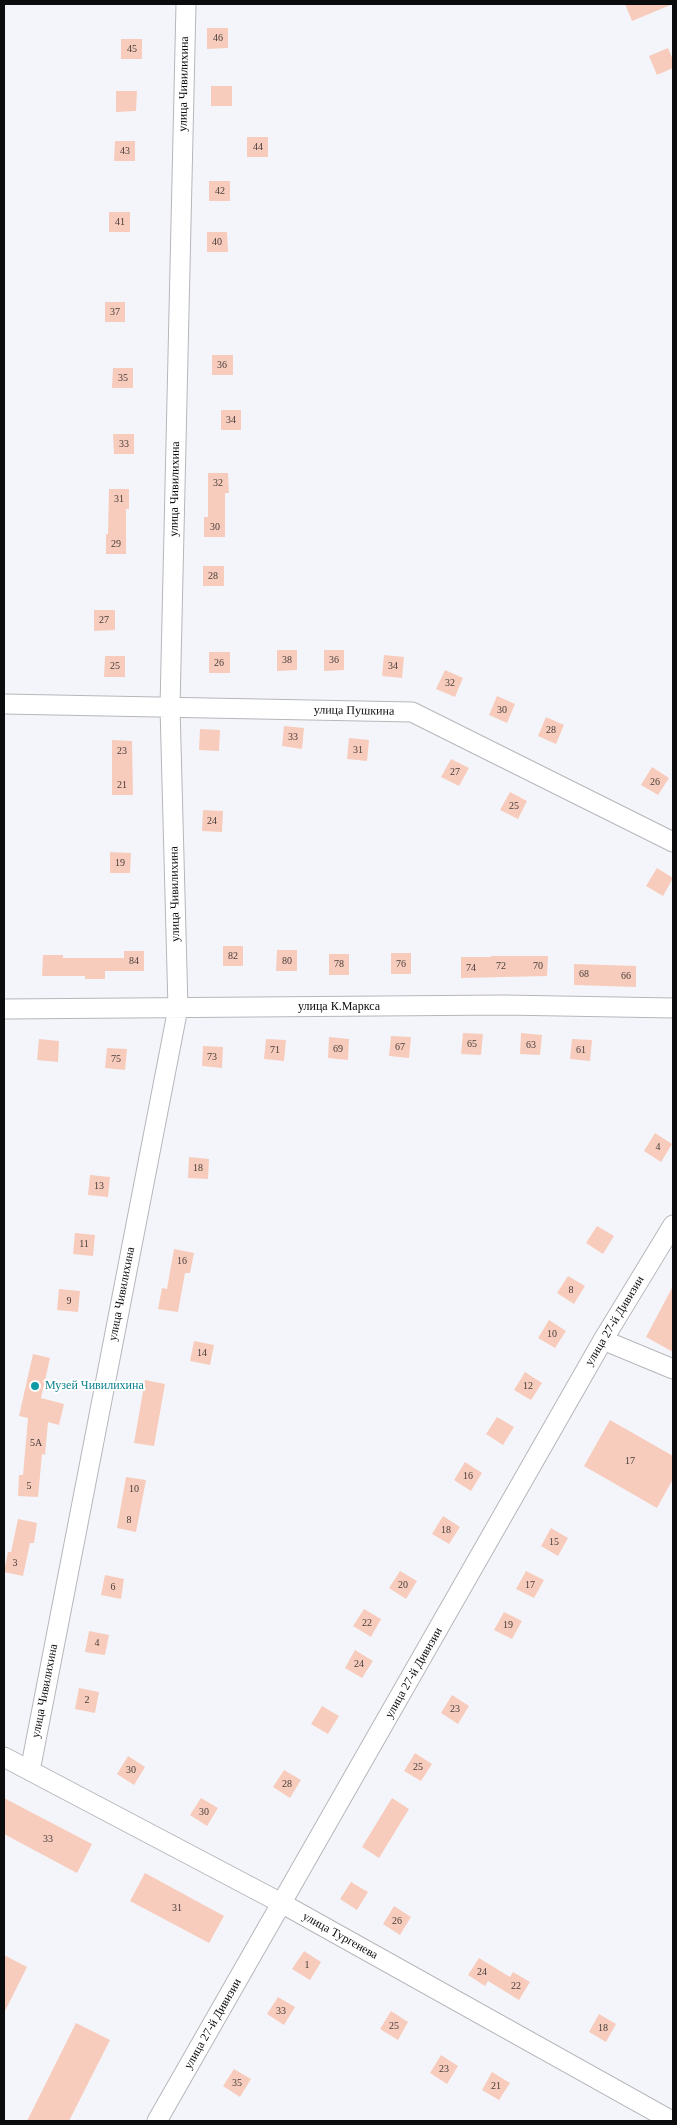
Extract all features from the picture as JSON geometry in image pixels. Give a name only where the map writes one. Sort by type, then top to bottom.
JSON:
[{"type":"street","name":"улица Чивилихина","points":[[30,1771],[178,1008],[170,707],[186,4]]},
{"type":"street","name":"улица Пушкина","points":[[4,704],[412,712],[673,842]]},
{"type":"street","name":"улица К.Маркса","points":[[4,1009],[504,1005],[673,1008]]},
{"type":"street","name":"улица 27-й Дивизии","points":[[157,2121],[283,1904],[603,1340],[673,1225]]},
{"type":"street","points":[[603,1340],[673,1369]]},
{"type":"street","name":"улица Тургенева","points":[[4,1757],[283,1904],[672,2121]]},
{"type":"building","points":[[625,4],[673,4],[632,21]]},
{"type":"building","points":[[207,28],[228,28],[228,48],[207,49]]},
{"type":"building","points":[[121,39],[142,39],[142,59],[121,59]]},
{"type":"building","points":[[668,48],[673,60],[673,68],[657,75],[649,56]]},
{"type":"building","points":[[211,86],[232,86],[232,106],[211,106]]},
{"type":"building","points":[[116,91],[137,91],[136,111],[116,112]]},
{"type":"building","points":[[247,137],[268,137],[268,157],[247,157]]},
{"type":"building","points":[[115,141],[135,141],[135,161],[114,161]]},
{"type":"building","points":[[209,181],[230,181],[230,201],[209,201]]},
{"type":"building","points":[[109,212],[130,212],[130,232],[109,232]]},
{"type":"building","points":[[207,232],[227,232],[228,252],[207,252]]},
{"type":"building","points":[[105,302],[125,302],[125,322],[105,322]]},
{"type":"building","points":[[212,355],[233,355],[233,375],[212,375]]},
{"type":"building","points":[[113,368],[133,368],[133,388],[112,388]]},
{"type":"building","points":[[221,410],[241,410],[241,430],[221,430]]},
{"type":"building","points":[[113,434],[134,434],[134,454],[114,454]]},
{"type":"building","points":[[208,473],[228,473],[229,493],[225,493],[225,537],[204,537],[204,517],[208,517]]},
{"type":"building","points":[[109,489],[129,489],[129,509],[126,509],[126,554],[106,554]]},
{"type":"building","points":[[203,566],[224,566],[224,586],[203,586]]},
{"type":"building","points":[[94,610],[115,610],[115,630],[94,631]]},
{"type":"building","points":[[277,650],[297,650],[297,670],[277,671]]},
{"type":"building","points":[[324,650],[344,650],[344,670],[324,671]]},
{"type":"building","points":[[209,652],[230,652],[230,673],[209,673]]},
{"type":"building","points":[[384,655],[404,657],[402,678],[382,676]]},
{"type":"building","points":[[105,656],[125,656],[125,677],[104,677]]},
{"type":"building","points":[[445,670],[463,678],[455,697],[436,689]]},
{"type":"building","points":[[497,696],[515,704],[507,723],[489,715]]},
{"type":"building","points":[[546,717],[564,725],[556,744],[538,736]]},
{"type":"building","points":[[284,726],[304,728],[302,749],[282,746]]},
{"type":"building","points":[[200,729],[220,730],[219,751],[199,750]]},
{"type":"building","points":[[349,738],[369,740],[367,761],[347,759]]},
{"type":"building","points":[[112,740],[132,741],[133,795],[112,795]]},
{"type":"building","points":[[451,759],[469,768],[459,786],[441,777]]},
{"type":"building","points":[[652,767],[669,778],[658,795],[641,785]]},
{"type":"building","points":[[510,792],[527,801],[518,819],[500,810]]},
{"type":"building","points":[[203,810],[223,811],[222,832],[202,831]]},
{"type":"building","points":[[110,852],[131,853],[130,873],[110,873]]},
{"type":"building","points":[[657,868],[673,878],[663,896],[646,886]]},
{"type":"building","points":[[223,946],[243,946],[243,966],[223,966]]},
{"type":"building","points":[[277,950],[297,950],[297,971],[276,971]]},
{"type":"building","points":[[124,951],[144,951],[144,971],[105,971],[105,979],[85,979],[85,976],[42,976],[43,955],[63,955],[63,958],[124,958]]},
{"type":"building","points":[[391,953],[411,953],[411,974],[391,974]]},
{"type":"building","points":[[329,954],[349,954],[349,975],[329,975]]},
{"type":"building","points":[[548,956],[547,976],[461,978],[461,957]]},
{"type":"building","points":[[574,964],[636,966],[636,987],[574,985]]},
{"type":"building","points":[[463,1033],[483,1034],[481,1055],[461,1054]]},
{"type":"building","points":[[521,1033],[542,1035],[540,1055],[520,1054]]},
{"type":"building","points":[[391,1036],[411,1037],[409,1058],[389,1056]]},
{"type":"building","points":[[329,1037],[349,1039],[348,1060],[328,1058]]},
{"type":"building","points":[[39,1039],[59,1041],[58,1062],[37,1060]]},
{"type":"building","points":[[266,1039],[286,1040],[284,1061],[264,1059]]},
{"type":"building","points":[[572,1039],[592,1040],[590,1061],[570,1059]]},
{"type":"building","points":[[203,1046],[223,1047],[222,1068],[202,1066]]},
{"type":"building","points":[[107,1048],[127,1049],[125,1070],[105,1068]]},
{"type":"building","points":[[655,1133],[672,1144],[661,1162],[644,1151]]},
{"type":"building","points":[[189,1157],[209,1159],[208,1179],[188,1178]]},
{"type":"building","points":[[90,1175],[110,1177],[108,1197],[88,1195]]},
{"type":"building","points":[[597,1226],[614,1236],[603,1254],[586,1243]]},
{"type":"building","points":[[75,1233],[95,1235],[93,1256],[73,1254]]},
{"type":"building","points":[[174,1249],[194,1253],[190,1273],[185,1273],[178,1312],[158,1309],[162,1288],[167,1289]]},
{"type":"building","points":[[568,1276],[585,1286],[574,1304],[557,1293]]},
{"type":"building","points":[[673,1286],[673,1352],[646,1337]]},
{"type":"building","points":[[59,1289],[80,1291],[78,1312],[57,1310]]},
{"type":"building","points":[[549,1320],[566,1331],[555,1348],[538,1338]]},
{"type":"building","points":[[194,1341],[214,1345],[210,1365],[190,1361]]},
{"type":"building","points":[[33,1354],[50,1358],[41,1398],[64,1404],[59,1425],[48,1422],[45,1455],[42,1454],[38,1497],[18,1496],[19,1475],[23,1475],[28,1418],[19,1416]]},
{"type":"building","points":[[525,1372],[542,1383],[531,1400],[514,1390]]},
{"type":"building","points":[[145,1380],[165,1384],[154,1446],[134,1443]]},
{"type":"building","points":[[497,1417],[514,1427],[503,1445],[486,1434]]},
{"type":"building","points":[[610,1420],[673,1456],[673,1479],[657,1508],[584,1466]]},
{"type":"building","points":[[465,1462],[482,1473],[471,1491],[454,1480]]},
{"type":"building","points":[[126,1477],[146,1480],[136,1532],[117,1528]]},
{"type":"building","points":[[443,1516],[460,1527],[449,1544],[432,1534]]},
{"type":"building","points":[[18,1519],[37,1523],[34,1543],[30,1543],[23,1576],[4,1572],[8,1552],[11,1552]]},
{"type":"building","points":[[551,1528],[568,1538],[558,1556],[541,1546]]},
{"type":"building","points":[[400,1571],[417,1581],[406,1599],[389,1588]]},
{"type":"building","points":[[526,1571],[544,1580],[534,1598],[516,1589]]},
{"type":"building","points":[[105,1575],[124,1579],[121,1599],[101,1595]]},
{"type":"building","points":[[364,1609],[381,1619],[371,1637],[353,1626]]},
{"type":"building","points":[[504,1612],[522,1621],[512,1639],[494,1630]]},
{"type":"building","points":[[89,1631],[109,1635],[105,1655],[85,1652]]},
{"type":"building","points":[[355,1650],[373,1661],[362,1678],[345,1668]]},
{"type":"building","points":[[79,1688],[99,1692],[95,1713],[75,1709]]},
{"type":"building","points":[[452,1695],[469,1706],[458,1724],[441,1713]]},
{"type":"building","points":[[322,1706],[339,1716],[328,1734],[311,1724]]},
{"type":"building","points":[[415,1753],[432,1764],[421,1781],[404,1771]]},
{"type":"building","points":[[128,1756],[145,1767],[134,1785],[117,1774]]},
{"type":"building","points":[[284,1770],[301,1780],[290,1798],[273,1787]]},
{"type":"building","points":[[4,1798],[92,1844],[77,1873],[4,1834]]},
{"type":"building","points":[[201,1798],[218,1808],[207,1826],[190,1815]]},
{"type":"building","points":[[392,1798],[409,1809],[379,1858],[362,1847]]},
{"type":"building","points":[[145,1873],[224,1916],[209,1943],[130,1901]]},
{"type":"building","points":[[351,1882],[368,1892],[357,1910],[340,1899]]},
{"type":"building","points":[[394,1906],[411,1917],[400,1935],[383,1924]]},
{"type":"building","points":[[304,1951],[321,1962],[310,1980],[292,1969]]},
{"type":"building","points":[[4,1955],[27,1967],[4,2013]]},
{"type":"building","points":[[479,1958],[510,1977],[513,1972],[530,1982],[519,2000],[488,1981],[485,1986],[468,1975]]},
{"type":"building","points":[[278,1997],[295,2007],[284,2025],[267,2014]]},
{"type":"building","points":[[391,2011],[408,2022],[398,2040],[380,2029]]},
{"type":"building","points":[[599,2014],[616,2024],[606,2042],[589,2032]]},
{"type":"building","points":[[76,2023],[110,2040],[69,2121],[27,2121]]},
{"type":"building","points":[[441,2055],[458,2066],[447,2084],[430,2073]]},
{"type":"building","points":[[234,2069],[251,2079],[240,2097],[223,2086]]},
{"type":"building","points":[[492,2072],[510,2083],[499,2100],[482,2090]]},
{"type":"place","name":"Музей Чивилихина","points":[[35,1386]]}]
